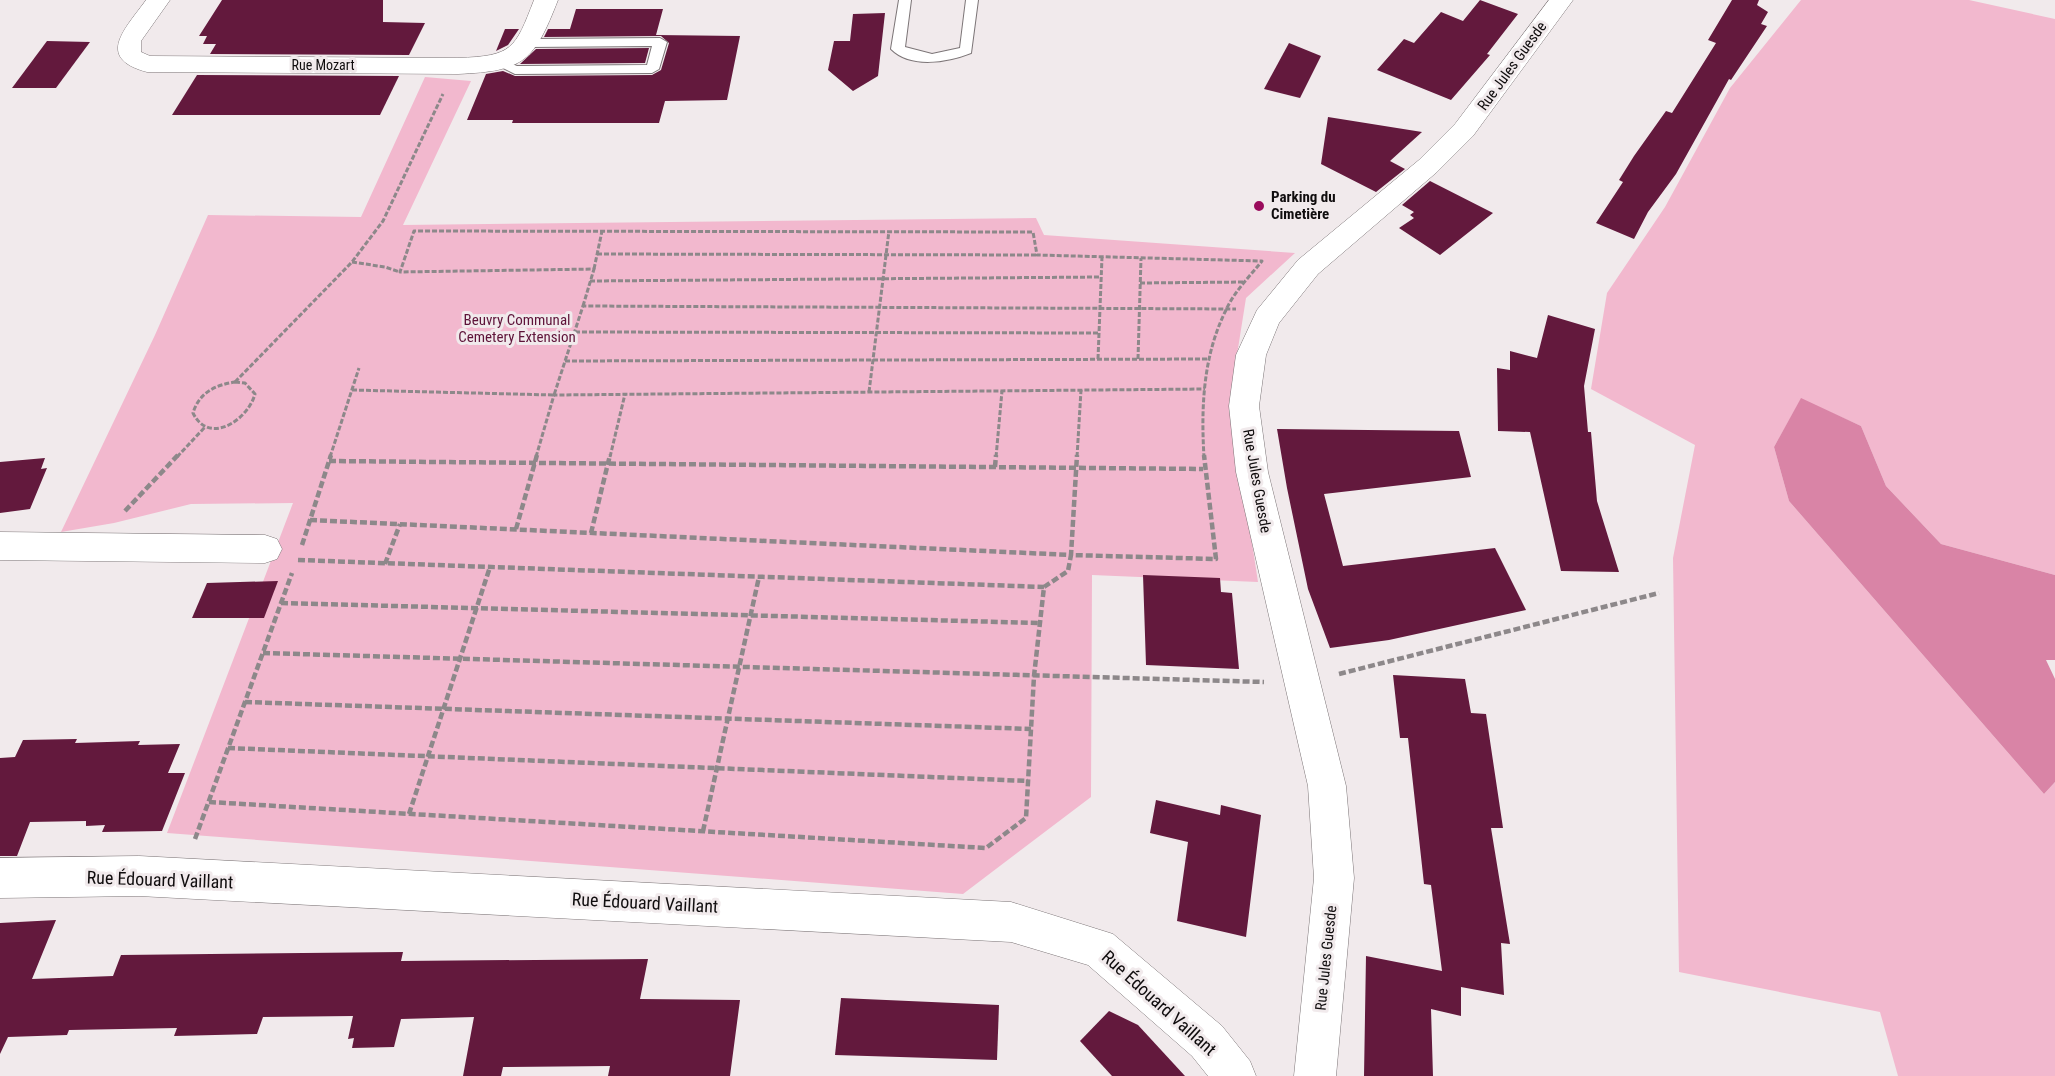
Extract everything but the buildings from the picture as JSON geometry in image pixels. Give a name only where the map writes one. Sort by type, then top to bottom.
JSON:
[{"type":"street","name":"Rue Mozart","points":[[158,0],[129,41],[129,52],[134,59],[147,64],[458,66],[500,63],[518,54],[529,43]]},
{"type":"street","points":[[529,43],[546,0]]},
{"type":"street","name":"Rue Jules Guesde","points":[[1315,1076],[1334,878],[1327,786],[1252,472],[1244,405],[1251,355],[1267,318],[1308,267],[1428,166],[1464,130],[1561,0]]},
{"type":"street","points":[[0,546],[265,549]]},
{"type":"street","name":"Rue Édouard Vaillant","points":[[0,878],[139,876],[1011,922],[1099,948],[1207,1041],[1235,1076]]},
{"type":"lane","points":[[905,0],[898,49],[914,57],[948,58],[966,50],[972,0]]},
{"type":"lane","points":[[500,63],[515,70],[652,69],[660,42],[529,43]]},
{"type":"path","points":[[235,382],[352,262],[383,221],[458,66]]},
{"type":"path","points":[[400,272],[414,231],[1033,231],[1037,255]]},
{"type":"path","points":[[516,529],[554,395],[591,280],[602,231]]},
{"type":"path","points":[[869,392],[890,231]]},
{"type":"path","points":[[310,520],[1071,555],[1216,559],[1203,469],[1205,389],[1211,347],[1226,309],[1262,261],[1037,255],[597,254]]},
{"type":"path","points":[[1098,359],[1102,257]]},
{"type":"path","points":[[1138,359],[1141,258]]},
{"type":"path","points":[[352,262],[385,267],[400,272],[594,269]]},
{"type":"path","points":[[591,280],[1101,277]]},
{"type":"path","points":[[1140,284],[1246,282]]},
{"type":"path","points":[[583,306],[1244,309],[1267,318]]},
{"type":"path","points":[[574,332],[1099,333]]},
{"type":"path","points":[[565,361],[1210,359]]},
{"type":"path","points":[[359,368],[297,560],[1044,587],[1068,571],[1071,555],[1081,390]]},
{"type":"path","points":[[235,382],[245,383],[255,394],[250,409],[234,423],[224,427],[205,427],[199,424],[193,413],[199,399],[215,387],[235,382]]},
{"type":"path","points":[[352,390],[554,395],[1205,389]]},
{"type":"path","points":[[995,467],[1002,391]]},
{"type":"path","points":[[591,533],[625,394]]},
{"type":"path","points":[[90,547],[205,427]]},
{"type":"path","points":[[329,460],[1203,469]]},
{"type":"path","points":[[385,564],[400,524]]},
{"type":"path","points":[[265,549],[302,546]]},
{"type":"path","points":[[409,814],[490,567]]},
{"type":"path","points":[[179,879],[293,571]]},
{"type":"path","points":[[703,831],[759,577]]},
{"type":"path","points":[[209,802],[986,848],[1026,818],[1034,676],[1044,587]]},
{"type":"path","points":[[263,653],[1301,683],[1659,593]]},
{"type":"path","points":[[281,603],[1040,623]]},
{"type":"path","points":[[245,702],[1031,729]]},
{"type":"path","points":[[228,748],[1028,781]]},
{"type":"green space","points":[[1801,0],[1969,0],[2055,19],[2055,575],[1941,544],[1886,486],[1861,426],[1801,399],[1774,447],[1789,501],[2044,794],[2055,782],[2055,1076],[1898,1076],[1880,1012],[1679,972],[1673,558],[1695,445],[1591,389],[1607,293],[1665,207],[1730,88]]},
{"type":"green space","name":"Beuvry Communal Cemetery Extension","points":[[425,77],[471,81],[403,225],[1036,218],[1044,235],[1295,253],[1246,298],[1230,399],[1258,582],[1092,575],[1091,797],[963,894],[167,833],[293,503],[191,504],[114,523],[61,532],[155,335],[208,215],[361,217]]},
{"type":"shaded area","points":[[1801,398],[1861,426],[1886,486],[1941,544],[2055,575],[2055,660],[2046,660],[2055,679],[2055,782],[2044,794],[1789,501],[1774,447]]},
{"type":"place","name":"Parking du Cimetière","points":[[1259,206]]}]
